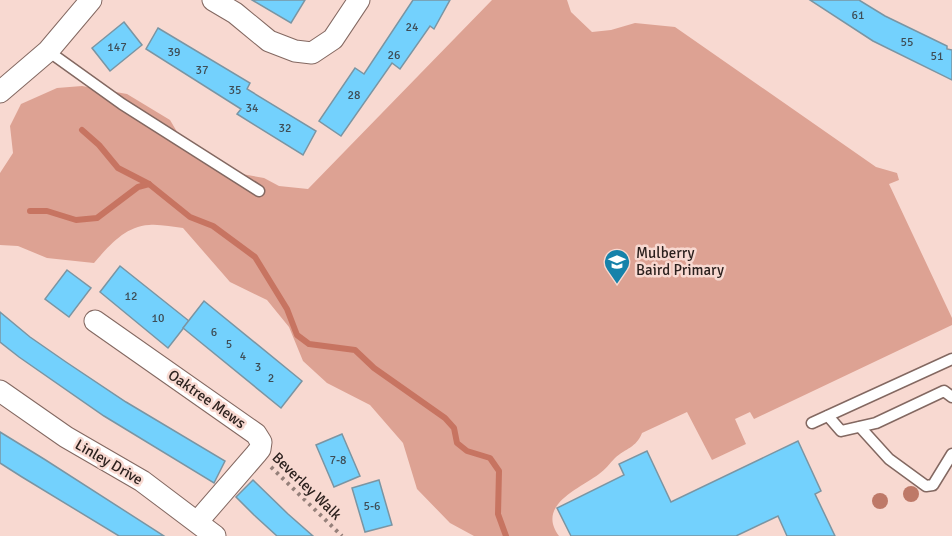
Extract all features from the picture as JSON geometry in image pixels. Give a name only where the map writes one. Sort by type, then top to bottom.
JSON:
[{"type":"street","points":[[0,92],[48,51],[91,0]]},
{"type":"street","points":[[213,0],[235,13],[269,41],[295,51],[312,53],[333,39],[359,0]]},
{"type":"street","name":"Oaktree Mews","points":[[95,321],[256,434],[261,442],[256,454]]},
{"type":"street","name":"Linley Drive","points":[[0,391],[66,437],[142,481],[215,536]]},
{"type":"street","points":[[198,521],[256,454]]},
{"type":"lane","points":[[48,51],[122,104],[259,191]]},
{"type":"lane","points":[[812,423],[952,358]]},
{"type":"lane","points":[[828,416],[842,431],[876,423],[944,391],[952,397]]},
{"type":"lane","points":[[860,427],[889,459],[926,486],[933,485],[952,454]]},
{"type":"path","name":"Beverley Walk","points":[[256,454],[342,536]]},
{"type":"shaded area","name":"Mulberry Baird Primary","points":[[492,0],[567,0],[571,12],[592,32],[611,30],[635,23],[675,27],[876,167],[897,173],[899,180],[889,184],[952,318],[952,325],[754,419],[750,412],[735,419],[746,444],[712,460],[687,412],[642,433],[634,445],[615,458],[601,472],[571,492],[556,507],[553,525],[559,536],[474,536],[450,523],[417,489],[403,443],[370,405],[327,383],[303,361],[289,327],[267,300],[230,282],[183,228],[153,225],[132,229],[118,238],[94,263],[47,258],[18,246],[0,245],[0,173],[13,153],[10,126],[21,104],[57,88],[82,86],[127,94],[170,120],[189,152],[214,169],[264,178],[279,186],[308,189]]},
{"type":"building","points":[[252,0],[305,0],[291,23]]},
{"type":"building","points":[[413,0],[450,0],[434,29],[430,26],[400,69],[392,63],[341,136],[319,121],[355,68],[364,74]]},
{"type":"building","points":[[810,0],[859,0],[885,16],[947,46],[947,49],[952,50],[952,80],[873,41]]},
{"type":"building","points":[[124,22],[142,45],[110,71],[92,48]]},
{"type":"building","points":[[158,28],[250,83],[247,89],[316,131],[303,155],[237,114],[241,109],[146,49]]},
{"type":"building","points":[[120,266],[189,321],[168,348],[100,292]]},
{"type":"building","points":[[67,270],[91,288],[69,317],[45,299]]},
{"type":"building","points":[[204,301],[302,381],[281,408],[183,328]]},
{"type":"building","points":[[0,312],[30,337],[126,402],[225,461],[214,483],[104,416],[0,342]]},
{"type":"building","points":[[0,432],[164,536],[119,536],[22,477],[0,463]]},
{"type":"building","points":[[342,434],[360,476],[334,487],[316,445]]},
{"type":"building","points":[[798,441],[821,491],[815,494],[835,536],[787,536],[778,516],[736,536],[571,536],[557,508],[624,475],[619,464],[647,451],[671,502]]},
{"type":"building","points":[[253,480],[313,536],[277,536],[254,515],[236,497]]},
{"type":"building","points":[[379,480],[392,525],[365,532],[352,488]]},
{"type":"waterway","points":[[82,130],[99,145],[118,168],[149,184],[190,217],[213,226],[255,257],[287,309],[297,335],[309,344],[355,350],[374,368],[445,418],[454,428],[457,443],[467,451],[490,458],[499,471],[498,514],[506,536]]},
{"type":"waterway","points":[[30,211],[47,211],[76,220],[97,218],[138,187],[149,184]]},
{"type":"place","name":"Mulberry Baird Primary","points":[[617,285]]}]
